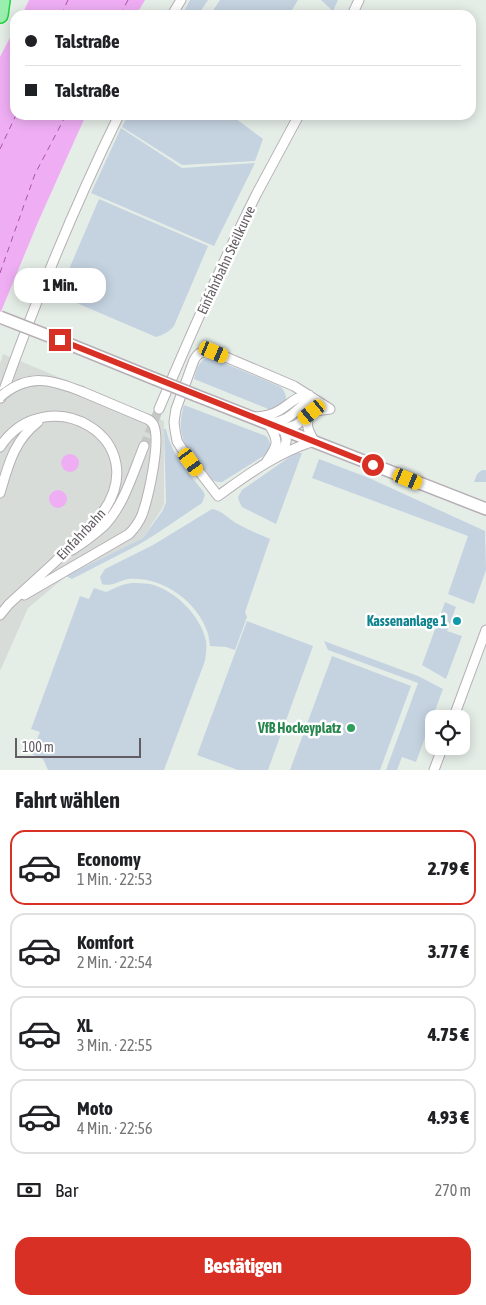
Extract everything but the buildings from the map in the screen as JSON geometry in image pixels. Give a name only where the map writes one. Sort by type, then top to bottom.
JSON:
[{"type":"highway","points":[[0,14],[2,0]]},
{"type":"main road","points":[[0,317],[486,509]]},
{"type":"street","points":[[0,399],[45,279],[117,120]]},
{"type":"street","name":"Einfahrbahn Steilkurve","points":[[159,409],[213,285],[258,192],[296,120]]},
{"type":"street","points":[[279,455],[286,442],[286,434],[283,429],[296,425],[312,412],[330,409],[304,396],[294,386],[214,352],[207,351],[198,354],[194,360],[175,416],[175,430],[179,444],[218,496],[266,462],[314,441],[307,426],[308,418],[312,412]]},
{"type":"street","points":[[0,399],[8,390],[21,384],[42,380],[56,382],[147,419],[153,424],[155,432],[156,459],[142,513],[133,530],[90,558],[9,604]]},
{"type":"street","points":[[279,380],[288,392],[290,399],[288,404]]},
{"type":"street","points":[[253,417],[274,414],[304,396]]},
{"type":"street","points":[[299,407],[304,396]]},
{"type":"street","points":[[266,462],[276,445],[276,436],[268,423],[286,418],[307,403],[319,402]]},
{"type":"street","points":[[0,493],[15,448],[26,432],[47,417]]},
{"type":"street","name":"Einfahrbahn","points":[[0,447],[18,428],[47,417],[66,417],[83,422],[104,438],[114,456],[117,472],[115,487],[105,508],[94,523],[0,614]]},
{"type":"street","points":[[56,561],[91,537],[111,517],[126,490],[144,446]]},
{"type":"street","points":[[456,710],[486,630]]},
{"type":"street","points":[[434,770],[440,755]]},
{"type":"shaded area","points":[[29,0],[145,0],[139,10],[24,10]]},
{"type":"shaded area","points":[[190,0],[208,0],[201,10],[185,10]]},
{"type":"shaded area","points":[[220,0],[298,0],[292,10],[213,10]]},
{"type":"shaded area","points":[[321,0],[338,0],[332,10]]},
{"type":"shaded area","points":[[10,38],[10,120],[84,120],[38,222],[0,314],[0,57]]},
{"type":"shaded area","points":[[126,120],[238,120],[263,139],[255,161],[182,165],[122,127]]},
{"type":"shaded area","points":[[121,128],[182,168],[255,163],[214,246],[91,193]]},
{"type":"shaded area","points":[[99,199],[208,246],[174,326],[161,335],[156,337],[58,295]]},
{"type":"shaded area","points":[[3,354],[164,421],[164,504],[143,538],[66,576],[28,608],[0,671],[0,364]]},
{"type":"shaded area","points":[[210,357],[281,387],[286,396],[285,402],[271,410],[194,379],[200,363]]},
{"type":"shaded area","points":[[184,405],[266,436],[270,443],[269,451],[222,482],[212,480],[183,439],[181,424]]},
{"type":"shaded area","points":[[164,429],[166,429],[172,447],[181,462],[203,491],[205,495],[202,503],[138,545],[72,579],[66,576],[143,538],[163,510],[166,502]]},
{"type":"shaded area","points":[[298,453],[302,453],[276,524],[242,507],[238,497],[242,490]]},
{"type":"shaded area","points":[[66,454],[74,454],[79,459],[77,470],[66,472],[61,467],[61,459]]},
{"type":"shaded area","points":[[319,459],[369,478],[485,531],[486,570],[474,604],[448,594],[468,536],[312,478]]},
{"type":"shaded area","points":[[482,470],[486,470],[486,482],[474,482],[477,474]]},
{"type":"shaded area","points":[[54,490],[62,490],[67,495],[65,506],[54,508],[49,503],[49,495]]},
{"type":"shaded area","points":[[212,509],[270,539],[245,612],[247,617],[235,650],[226,647],[210,646],[207,631],[195,609],[176,592],[165,586],[140,579],[128,579],[105,585],[102,584],[100,577],[105,569],[153,545]]},
{"type":"shaded area","points":[[131,583],[150,584],[169,592],[177,598],[186,605],[199,622],[206,641],[205,661],[164,770],[48,770],[43,759],[31,754],[40,732],[31,729],[80,596],[89,599],[94,588],[106,592]]},
{"type":"shaded area","points":[[445,602],[456,607],[447,631],[462,636],[446,679],[422,665]]},
{"type":"shaded area","points":[[247,621],[313,646],[268,770],[238,770],[197,755]]},
{"type":"shaded area","points":[[324,641],[418,676],[443,689],[435,710],[425,710],[425,738],[416,762],[402,757],[397,770],[386,770],[418,683],[328,650]]},
{"type":"shaded area","name":"VfB Hockeyplatz","points":[[332,656],[411,686],[380,770],[290,770]]},
{"type":"ferry route","points":[[63,10],[68,0]]},
{"type":"ferry route","points":[[123,10],[128,0]]},
{"type":"ferry route","points":[[0,149],[14,120]]},
{"type":"ferry route","points":[[0,273],[35,174],[63,120]]},
{"type":"tunnel","points":[[144,446],[159,409]]},
{"type":"place","name":"Kassenanlage 1","points":[[457,621]]},
{"type":"place","name":"VfB Hockeyplatz","points":[[351,728]]},
{"type":"route","points":[[60,340],[373,465]]}]
